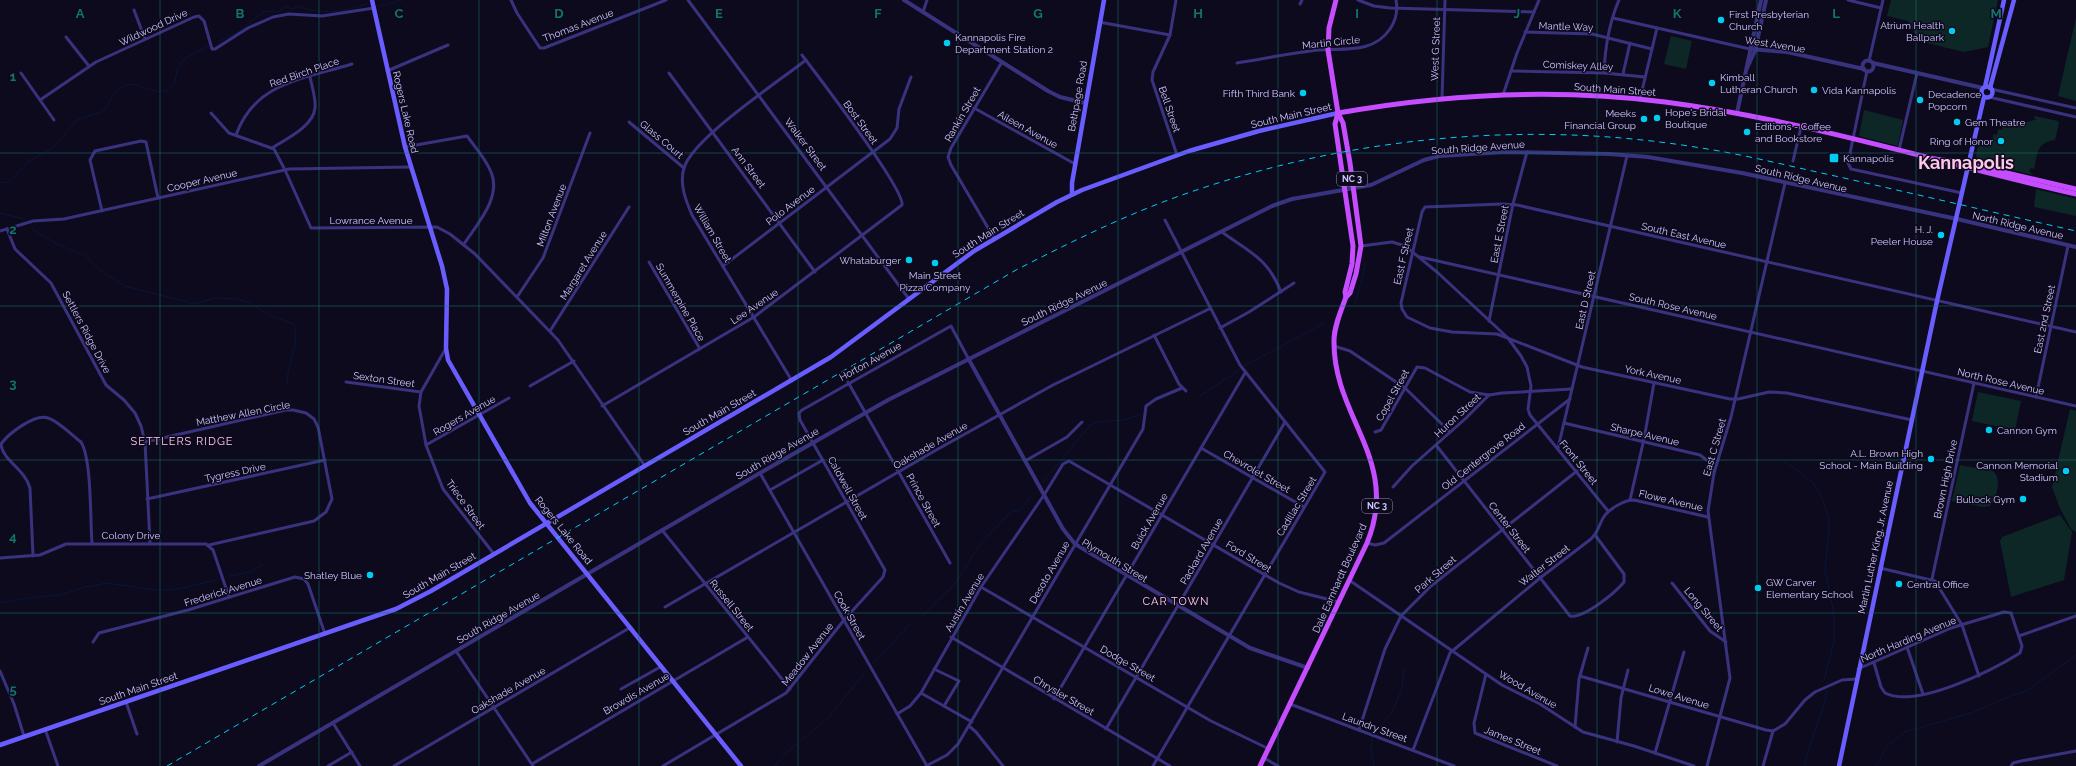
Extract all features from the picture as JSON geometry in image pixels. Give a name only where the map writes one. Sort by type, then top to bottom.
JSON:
[{"type":"main road","name":"Rogers Lake Road","points":[[372,0],[410,167],[431,227],[447,289],[446,348],[448,360],[527,499],[546,524],[588,573],[741,766]]},
{"type":"main road","name":"Bethpage Road","points":[[1072,194],[1072,183],[1085,103],[1104,0]]},
{"type":"main road","name":"Dale Earnhardt Boulevard","points":[[1336,0],[1329,28],[1328,50],[1338,113],[1343,123],[1354,189],[1361,246],[1356,274],[1350,293],[1346,297]]},
{"type":"main road","points":[[1987,88],[2004,0]]},
{"type":"main road","points":[[1986,97],[1981,93],[1987,88],[2014,0]]},
{"type":"main road","name":"Martin Luther King, Jr. Avenue","points":[[1839,766],[1858,669],[1937,301],[1968,166],[1986,97],[1992,94],[1987,88]]},
{"type":"main road","name":"South Main Street","points":[[0,745],[383,615],[406,604],[831,357],[962,258],[1072,194],[1177,155],[1240,136],[1338,113],[1442,99],[1503,95],[1584,96],[1640,99],[1737,114],[1801,127],[1899,150],[1938,161],[1968,166],[2076,194]]},
{"type":"main road","name":"Dale Earnhardt Boulevard","points":[[1260,766],[1366,544],[1376,513],[1376,480],[1372,465],[1337,372],[1334,346],[1337,321],[1346,297],[1352,259],[1350,221],[1335,124],[1338,113]]},
{"type":"main road","points":[[1968,166],[2076,189]]},
{"type":"main road","points":[[1350,221],[1357,243],[1361,246]]},
{"type":"street","name":"Thomas Avenue","points":[[511,0],[517,13],[540,48],[544,48],[666,0]]},
{"type":"street","name":"Walker Street","points":[[688,0],[828,187],[909,299]]},
{"type":"street","points":[[904,0],[1048,92],[1060,97],[1085,103]]},
{"type":"street","points":[[923,12],[927,0]]},
{"type":"street","name":"Bell Street","points":[[1176,0],[1170,35],[1153,72],[1152,80],[1177,155]]},
{"type":"street","points":[[1358,0],[1374,6],[1396,8],[1534,12]]},
{"type":"street","name":"Martin Circle","points":[[1237,63],[1328,50],[1364,47],[1379,42],[1392,27],[1396,16],[1396,0]]},
{"type":"street","name":"West G Street","points":[[1442,99],[1445,0]]},
{"type":"street","points":[[1503,95],[1525,32],[1539,0]]},
{"type":"street","points":[[1604,73],[1608,38],[1619,0]]},
{"type":"street","points":[[1753,50],[1761,0]]},
{"type":"street","points":[[1737,114],[1747,68],[1766,0]]},
{"type":"street","points":[[1848,0],[1881,8]]},
{"type":"street","points":[[1865,70],[1873,69],[1871,62],[1883,0]]},
{"type":"street","name":"Wildwood Drive","points":[[40,100],[90,66],[188,19],[199,16],[204,22],[212,49],[215,50],[248,28],[273,17],[289,14],[322,16],[374,8]]},
{"type":"street","points":[[134,10],[146,39]]},
{"type":"street","name":"West Avenue","points":[[1613,18],[1753,50],[1787,52],[1865,70]]},
{"type":"street","points":[[1099,22],[1170,35]]},
{"type":"street","points":[[1640,99],[1657,28]]},
{"type":"street","name":"Mantle Way","points":[[1525,32],[1592,34],[1652,49]]},
{"type":"street","points":[[66,37],[90,66]]},
{"type":"street","points":[[1623,74],[1630,43]]},
{"type":"street","points":[[387,71],[448,45]]},
{"type":"street","name":"Bost Street","points":[[802,55],[873,152],[903,201]]},
{"type":"street","name":"William Street","points":[[792,380],[687,203],[683,188],[684,168],[692,153],[713,132],[806,60]]},
{"type":"street","name":"Rankin Street","points":[[994,238],[951,165],[948,157],[955,140],[1002,62]]},
{"type":"street","points":[[1962,193],[1851,169],[1848,163],[1865,70],[1864,63],[1871,62],[2076,108]]},
{"type":"street","name":"Red Birch Place","points":[[236,135],[250,108],[266,94],[278,87],[352,64]]},
{"type":"street","name":"Comiskey Alley","points":[[1511,71],[1604,73],[1645,77]]},
{"type":"street","points":[[21,73],[54,120]]},
{"type":"street","name":"Ann Street","points":[[669,73],[815,272]]},
{"type":"street","points":[[1899,150],[1917,73]]},
{"type":"street","points":[[272,148],[305,126],[312,119],[315,110],[315,100],[310,77]]},
{"type":"street","name":"Polo Avenue","points":[[723,266],[828,187],[895,134],[899,109],[911,77]]},
{"type":"street","points":[[1986,97],[2076,117]]},
{"type":"street","points":[[2050,111],[2051,103]]},
{"type":"street","name":"Aileen Avenue","points":[[974,108],[1075,164]]},
{"type":"street","points":[[211,113],[229,133],[272,148],[286,170]]},
{"type":"street","name":"Glass Court","points":[[629,122],[684,168]]},
{"type":"street","points":[[1793,161],[1801,127]]},
{"type":"street","name":"Milton Avenue","points":[[517,297],[543,258],[590,133]]},
{"type":"street","points":[[405,146],[467,136],[491,170],[495,188],[490,203],[464,244]]},
{"type":"street","points":[[102,211],[90,160],[95,151],[142,141],[146,142],[158,198]]},
{"type":"street","name":"South Ridge Avenue","points":[[259,766],[865,413],[968,358],[1283,201],[1354,189],[1380,182],[1424,160],[1439,156],[1526,152],[1627,156],[1700,165],[1957,219]]},
{"type":"street","name":"East E Street","points":[[1490,321],[1512,204],[1526,152]]},
{"type":"street","name":"East D Street","points":[[1558,448],[1627,156]]},
{"type":"street","name":"Cooper Avenue","points":[[0,231],[32,221],[64,219],[286,170],[310,168],[410,167]]},
{"type":"street","name":"Lowrance Avenue","points":[[286,170],[311,228],[431,227]]},
{"type":"street","name":"East C Street","points":[[1707,766],[1730,678],[1708,517],[1714,473],[1735,400],[1785,183]]},
{"type":"street","name":"Lee Avenue","points":[[602,406],[754,317],[899,208],[903,201]]},
{"type":"street","name":"South East Avenue","points":[[1425,207],[1512,204],[2076,332]]},
{"type":"street","name":"Margaret Avenue","points":[[550,331],[629,207]]},
{"type":"street","name":"East F Street","points":[[1402,309],[1402,296],[1425,207]]},
{"type":"street","name":"North Ridge Avenue","points":[[1957,219],[2076,247]]},
{"type":"street","name":"Cadillac Street","points":[[1153,766],[1324,472],[1245,373],[1164,220]]},
{"type":"street","points":[[431,227],[440,227],[464,244],[550,331],[574,361],[602,406],[645,466]]},
{"type":"street","name":"Settlers Ridge Drive","points":[[7,229],[15,249],[50,281],[106,385],[124,400],[135,413],[141,426],[145,442],[150,543]]},
{"type":"street","points":[[1222,232],[1262,260],[1273,273],[1281,292]]},
{"type":"street","name":"Old Centergrove Road","points":[[1361,246],[1394,242],[1413,252],[1508,338],[1524,362],[1531,391],[1528,411],[1537,424],[1384,543],[1375,545],[1366,544]]},
{"type":"street","name":"East 2nd Street","points":[[2036,397],[2068,246]]},
{"type":"street","name":"South Rose Avenue","points":[[1420,257],[1922,371]]},
{"type":"street","name":"Summerpine Place","points":[[649,262],[700,350]]},
{"type":"street","points":[[1220,328],[1249,312],[1294,283]]},
{"type":"street","name":"Oakshade Avenue","points":[[665,607],[898,472],[1000,415],[1154,335],[1210,309]]},
{"type":"street","name":"York Avenue","points":[[1402,309],[1411,320],[1430,328],[1452,332],[1492,332],[1578,365],[1735,400],[1769,392],[1787,392],[1912,420]]},
{"type":"street","name":"Plymouth Street","points":[[951,326],[1044,495],[1068,536],[1075,544],[1126,576],[1250,648],[1308,668]]},
{"type":"street","name":"Horton Avenue","points":[[799,414],[804,408],[848,382],[951,326]]},
{"type":"street","points":[[1154,335],[1182,388],[1186,391]]},
{"type":"street","points":[[1334,346],[1350,351],[1405,388],[1450,432]]},
{"type":"street","name":"Triece Street","points":[[446,348],[421,392],[419,406],[426,445],[443,489],[494,554]]},
{"type":"street","points":[[530,386],[574,361]]},
{"type":"street","name":"Copel Street","points":[[1375,432],[1381,430],[1414,370],[1421,366],[1470,392],[1489,395]]},
{"type":"street","name":"North Rose Avenue","points":[[1922,371],[2076,406]]},
{"type":"street","name":"Buick Avenue","points":[[1054,699],[1245,373]]},
{"type":"street","name":"Sexton Street","points":[[346,382],[421,392]]},
{"type":"street","name":"Prince Street","points":[[848,382],[950,563]]},
{"type":"street","points":[[1608,511],[1630,500],[1654,382]]},
{"type":"street","name":"Brown High Drive","points":[[1932,579],[1974,383]]},
{"type":"street","name":"Desoto Avenue","points":[[926,766],[954,750],[972,722],[1143,429],[1146,406],[1156,399],[1182,388]]},
{"type":"street","name":"Huron Street","points":[[1393,487],[1489,395],[1572,389]]},
{"type":"street","name":"Rogers Avenue","points":[[426,445],[509,398]]},
{"type":"street","points":[[1537,424],[1570,399]]},
{"type":"street","name":"Matthew Allen Circle","points":[[145,442],[293,410],[306,413],[316,423],[332,499],[330,507],[323,516],[314,521],[209,545]]},
{"type":"street","name":"Caldwell Street","points":[[799,414],[800,420],[885,570]]},
{"type":"street","points":[[33,556],[30,488],[28,480],[2,452],[1,444],[10,434],[25,424],[42,417],[51,419],[81,442],[84,447],[92,543]]},
{"type":"street","points":[[1025,460],[1067,437],[1082,422]]},
{"type":"street","name":"Packard Avenue","points":[[1106,729],[1285,422]]},
{"type":"street","name":"Sharpe Avenue","points":[[1564,423],[1700,455],[1708,461],[1714,473]]},
{"type":"street","name":"Front Street","points":[[1537,424],[1608,511]]},
{"type":"street","name":"Center Street","points":[[1436,445],[1570,616],[1581,615],[1604,600],[1620,586],[1625,578],[1621,569],[1595,535]]},
{"type":"street","name":"Chevrolet Street","points":[[1201,448],[1304,507]]},
{"type":"street","name":"Tygress Drive","points":[[147,499],[325,460]]},
{"type":"street","points":[[770,490],[823,460]]},
{"type":"street","name":"Ford Street","points":[[1044,495],[1063,464],[1069,461],[1299,592],[1339,602]]},
{"type":"street","name":"Park Street","points":[[1359,730],[1385,649],[1401,616],[1448,571],[1577,472]]},
{"type":"street","name":"Cook Street","points":[[760,473],[926,766]]},
{"type":"street","name":"Austin Avenue","points":[[897,714],[910,706],[921,693],[981,587],[1044,495]]},
{"type":"street","name":"Flowe Avenue","points":[[1630,500],[1708,517]]},
{"type":"street","name":"Walter Street","points":[[1413,750],[1448,658],[1452,652],[1540,578],[1595,535],[1602,517],[1608,511]]},
{"type":"street","name":"Russell Street","points":[[662,530],[790,689]]},
{"type":"street","name":"Colony Drive","points":[[0,558],[33,556],[62,544],[150,543],[209,545]]},
{"type":"street","points":[[209,545],[213,550],[229,597]]},
{"type":"street","points":[[1880,568],[1932,579],[1940,587],[1962,625],[1979,676]]},
{"type":"street","name":"Meadow Avenue","points":[[663,766],[790,689],[844,620],[883,577],[885,570]]},
{"type":"street","name":"Frederick Avenue","points":[[93,642],[99,633],[134,625],[286,579],[302,578],[308,584],[325,634]]},
{"type":"street","name":"Wood Avenue","points":[[1349,580],[1502,685],[1540,704],[1587,734],[1655,753],[1694,766]]},
{"type":"street","name":"Long Street","points":[[1672,583],[1710,631],[1726,642]]},
{"type":"street","name":"Dodge Street","points":[[981,587],[1211,721],[1269,749]]},
{"type":"street","name":"North Harding Avenue","points":[[1858,669],[1962,625],[2004,612],[2011,613],[2019,636]]},
{"type":"street","points":[[1874,663],[1881,687],[1885,693],[1895,696],[1923,694],[1979,676],[2020,653],[2022,646],[2019,636],[2076,616]]},
{"type":"street","name":"Oakshade Avenue","points":[[394,766],[631,627]]},
{"type":"street","name":"Browdis Avenue","points":[[533,765],[748,637]]},
{"type":"street","name":"Chrysler Street","points":[[952,637],[1054,699],[1170,766]]},
{"type":"street","points":[[1907,647],[1923,694]]},
{"type":"street","points":[[1575,727],[1580,676],[1588,648]]},
{"type":"street","points":[[456,651],[533,765]]},
{"type":"street","points":[[1655,753],[1684,652]]},
{"type":"street","points":[[621,689],[662,666]]},
{"type":"street","points":[[934,668],[959,682],[944,706]]},
{"type":"street","points":[[1617,742],[1623,688],[1628,670]]},
{"type":"street","points":[[0,671],[14,704],[24,736]]},
{"type":"street","name":"James Street","points":[[1486,674],[1474,723],[1475,733],[1557,766]]},
{"type":"street","name":"Lowe Avenue","points":[[1580,676],[1773,731]]},
{"type":"street","points":[[1763,766],[1773,731],[1785,724],[1805,700],[1815,692],[1842,680],[1856,679]]},
{"type":"street","points":[[921,693],[972,722]]},
{"type":"street","points":[[126,702],[136,734]]},
{"type":"street","name":"Laundry Street","points":[[1290,704],[1454,766]]},
{"type":"street","points":[[333,723],[360,766]]},
{"type":"street","points":[[969,726],[976,732],[1003,766]]},
{"type":"street","points":[[46,729],[58,766]]},
{"type":"street","points":[[2011,766],[2021,761],[2076,751]]},
{"type":"street","points":[[328,766],[352,752]]},
{"type":"street","points":[[1264,758],[1278,766]]},
{"type":"green space","name":"Atrium Health Ballpark","points":[[1891,0],[1998,0],[1988,47],[1964,52],[1919,41],[1908,21],[1887,16]]},
{"type":"green space","points":[[2076,18],[2076,101],[2058,96]]},
{"type":"green space","points":[[1671,36],[1692,41],[1686,69],[1664,64]]},
{"type":"green space","points":[[1864,110],[1903,120],[1898,146],[1859,136]]},
{"type":"green space","points":[[2034,117],[2058,121],[2059,123],[2055,140],[2045,143],[2039,149],[2034,169],[2031,168],[2029,171],[2033,175],[2009,169],[1999,164],[1981,162],[1978,160],[1976,155],[1979,142],[1989,145],[1993,141],[1993,134],[1997,135],[1998,129],[2002,130],[2003,126],[2008,128],[2010,119],[2019,122],[2026,122],[2036,119]]},
{"type":"green space","points":[[2036,189],[2076,199],[2076,216],[2034,207]]},
{"type":"green space","points":[[1978,392],[2021,401],[2015,430],[1972,421]]},
{"type":"green space","name":"Cannon Memorial Stadium","points":[[2070,409],[2076,411],[2076,532],[2071,529],[2060,508],[2052,487]]},
{"type":"green space","points":[[1960,465],[1993,471],[1996,474],[1998,488],[1995,498],[1990,506],[1983,507],[1952,501]]},
{"type":"green space","points":[[2060,515],[2072,532],[2064,580],[2011,597],[2000,541],[2002,537]]},
{"type":"waterway","points":[[379,6],[402,0]]},
{"type":"waterway","points":[[220,41],[238,32],[265,11],[278,12],[285,6],[291,9],[299,6],[324,12],[350,9],[367,4]]},
{"type":"waterway","points":[[0,182],[4,183],[10,181],[29,161],[53,148],[77,120],[102,112],[107,107],[114,94],[125,85],[132,84],[159,92],[166,91],[174,84],[178,68],[184,59],[208,46]]},
{"type":"waterway","points":[[0,213],[24,219]]},
{"type":"waterway","points":[[32,228],[36,232],[59,245],[86,256],[101,271],[125,286],[194,304],[215,298],[237,299],[250,303],[269,315],[294,324],[296,338],[287,383]]},
{"type":"waterway","points":[[1355,303],[1365,262]]},
{"type":"waterway","points":[[1244,366],[1325,323]]},
{"type":"waterway","points":[[1200,396],[1238,371]]},
{"type":"waterway","points":[[1042,483],[1090,425],[1099,422],[1123,420],[1139,415]]},
{"type":"waterway","points":[[1784,461],[1813,483],[1820,493],[1829,518],[1825,569],[1834,614],[1834,642],[1824,680]]},
{"type":"waterway","points":[[922,616],[954,585],[981,543],[1012,511],[1019,511],[1033,493]]},
{"type":"waterway","points":[[229,576],[250,572],[263,565]]},
{"type":"waterway","points":[[0,603],[60,595],[85,587],[107,583],[156,590],[178,589],[216,580]]},
{"type":"waterway","points":[[874,662],[911,623]]},
{"type":"waterway","points":[[1876,766],[1887,746],[1905,732],[1974,712],[2010,696],[2027,691],[2076,655]]},
{"type":"waterway","points":[[1374,734],[1392,712],[1402,689],[1404,667]]},
{"type":"waterway","points":[[775,766],[785,754],[828,718],[866,671]]},
{"type":"waterway","points":[[1805,766],[1809,747],[1823,709],[1827,690]]},
{"type":"waterway","points":[[1372,737],[1371,747],[1374,766]]},
{"type":"railway","points":[[167,766],[1016,270],[1112,223],[1171,199],[1234,178],[1298,161],[1364,148],[1430,140],[1497,135],[1563,135],[1629,139],[1695,147],[1748,157],[2076,231]]},
{"type":"place","name":"First Presbyterian Church","points":[[1721,20]]},
{"type":"place","name":"Atrium Health Ballpark","points":[[1952,31]]},
{"type":"place","name":"Kannapolis Fire Department Station 2","points":[[947,43]]},
{"type":"place","name":"Kimball Lutheran Church","points":[[1712,83]]},
{"type":"place","name":"Vida Kannapolis","points":[[1814,90]]},
{"type":"place","name":"Fifth Third Bank","points":[[1303,93]]},
{"type":"place","name":"Decadence Popcorn","points":[[1920,100]]},
{"type":"place","name":"Hope's Bridal Boutique","points":[[1657,118]]},
{"type":"place","name":"Meeks Financial Group","points":[[1644,119]]},
{"type":"place","name":"Gem Theatre","points":[[1957,122]]},
{"type":"place","name":"Editions - Coffee and Bookstore","points":[[1747,132]]},
{"type":"place","name":"Ring of Honor","points":[[2001,141]]},
{"type":"place","name":"Kannapolis","points":[[1834,158]]},
{"type":"place","name":"H. J. Peeler House","points":[[1941,235]]},
{"type":"place","name":"Whataburger","points":[[909,260]]},
{"type":"place","name":"Main Street Pizza Company","points":[[935,263]]},
{"type":"place","name":"Cannon Gym","points":[[1989,430]]},
{"type":"place","name":"A.L. Brown High School - Main Building","points":[[1931,459]]},
{"type":"place","name":"Cannon Memorial Stadium","points":[[2066,471]]},
{"type":"place","name":"Bullock Gym","points":[[2023,499]]},
{"type":"place","name":"Shatley Blue","points":[[370,575]]},
{"type":"place","name":"Central Office","points":[[1899,584]]},
{"type":"place","name":"GW Carver Elementary School","points":[[1758,588]]},
{"type":"district","name":"Kannapolis","points":[[1966,163]]},
{"type":"district","name":"SETTLERS RIDGE","points":[[182,441]]},
{"type":"district","name":"CAR TOWN","points":[[1176,601]]}]
